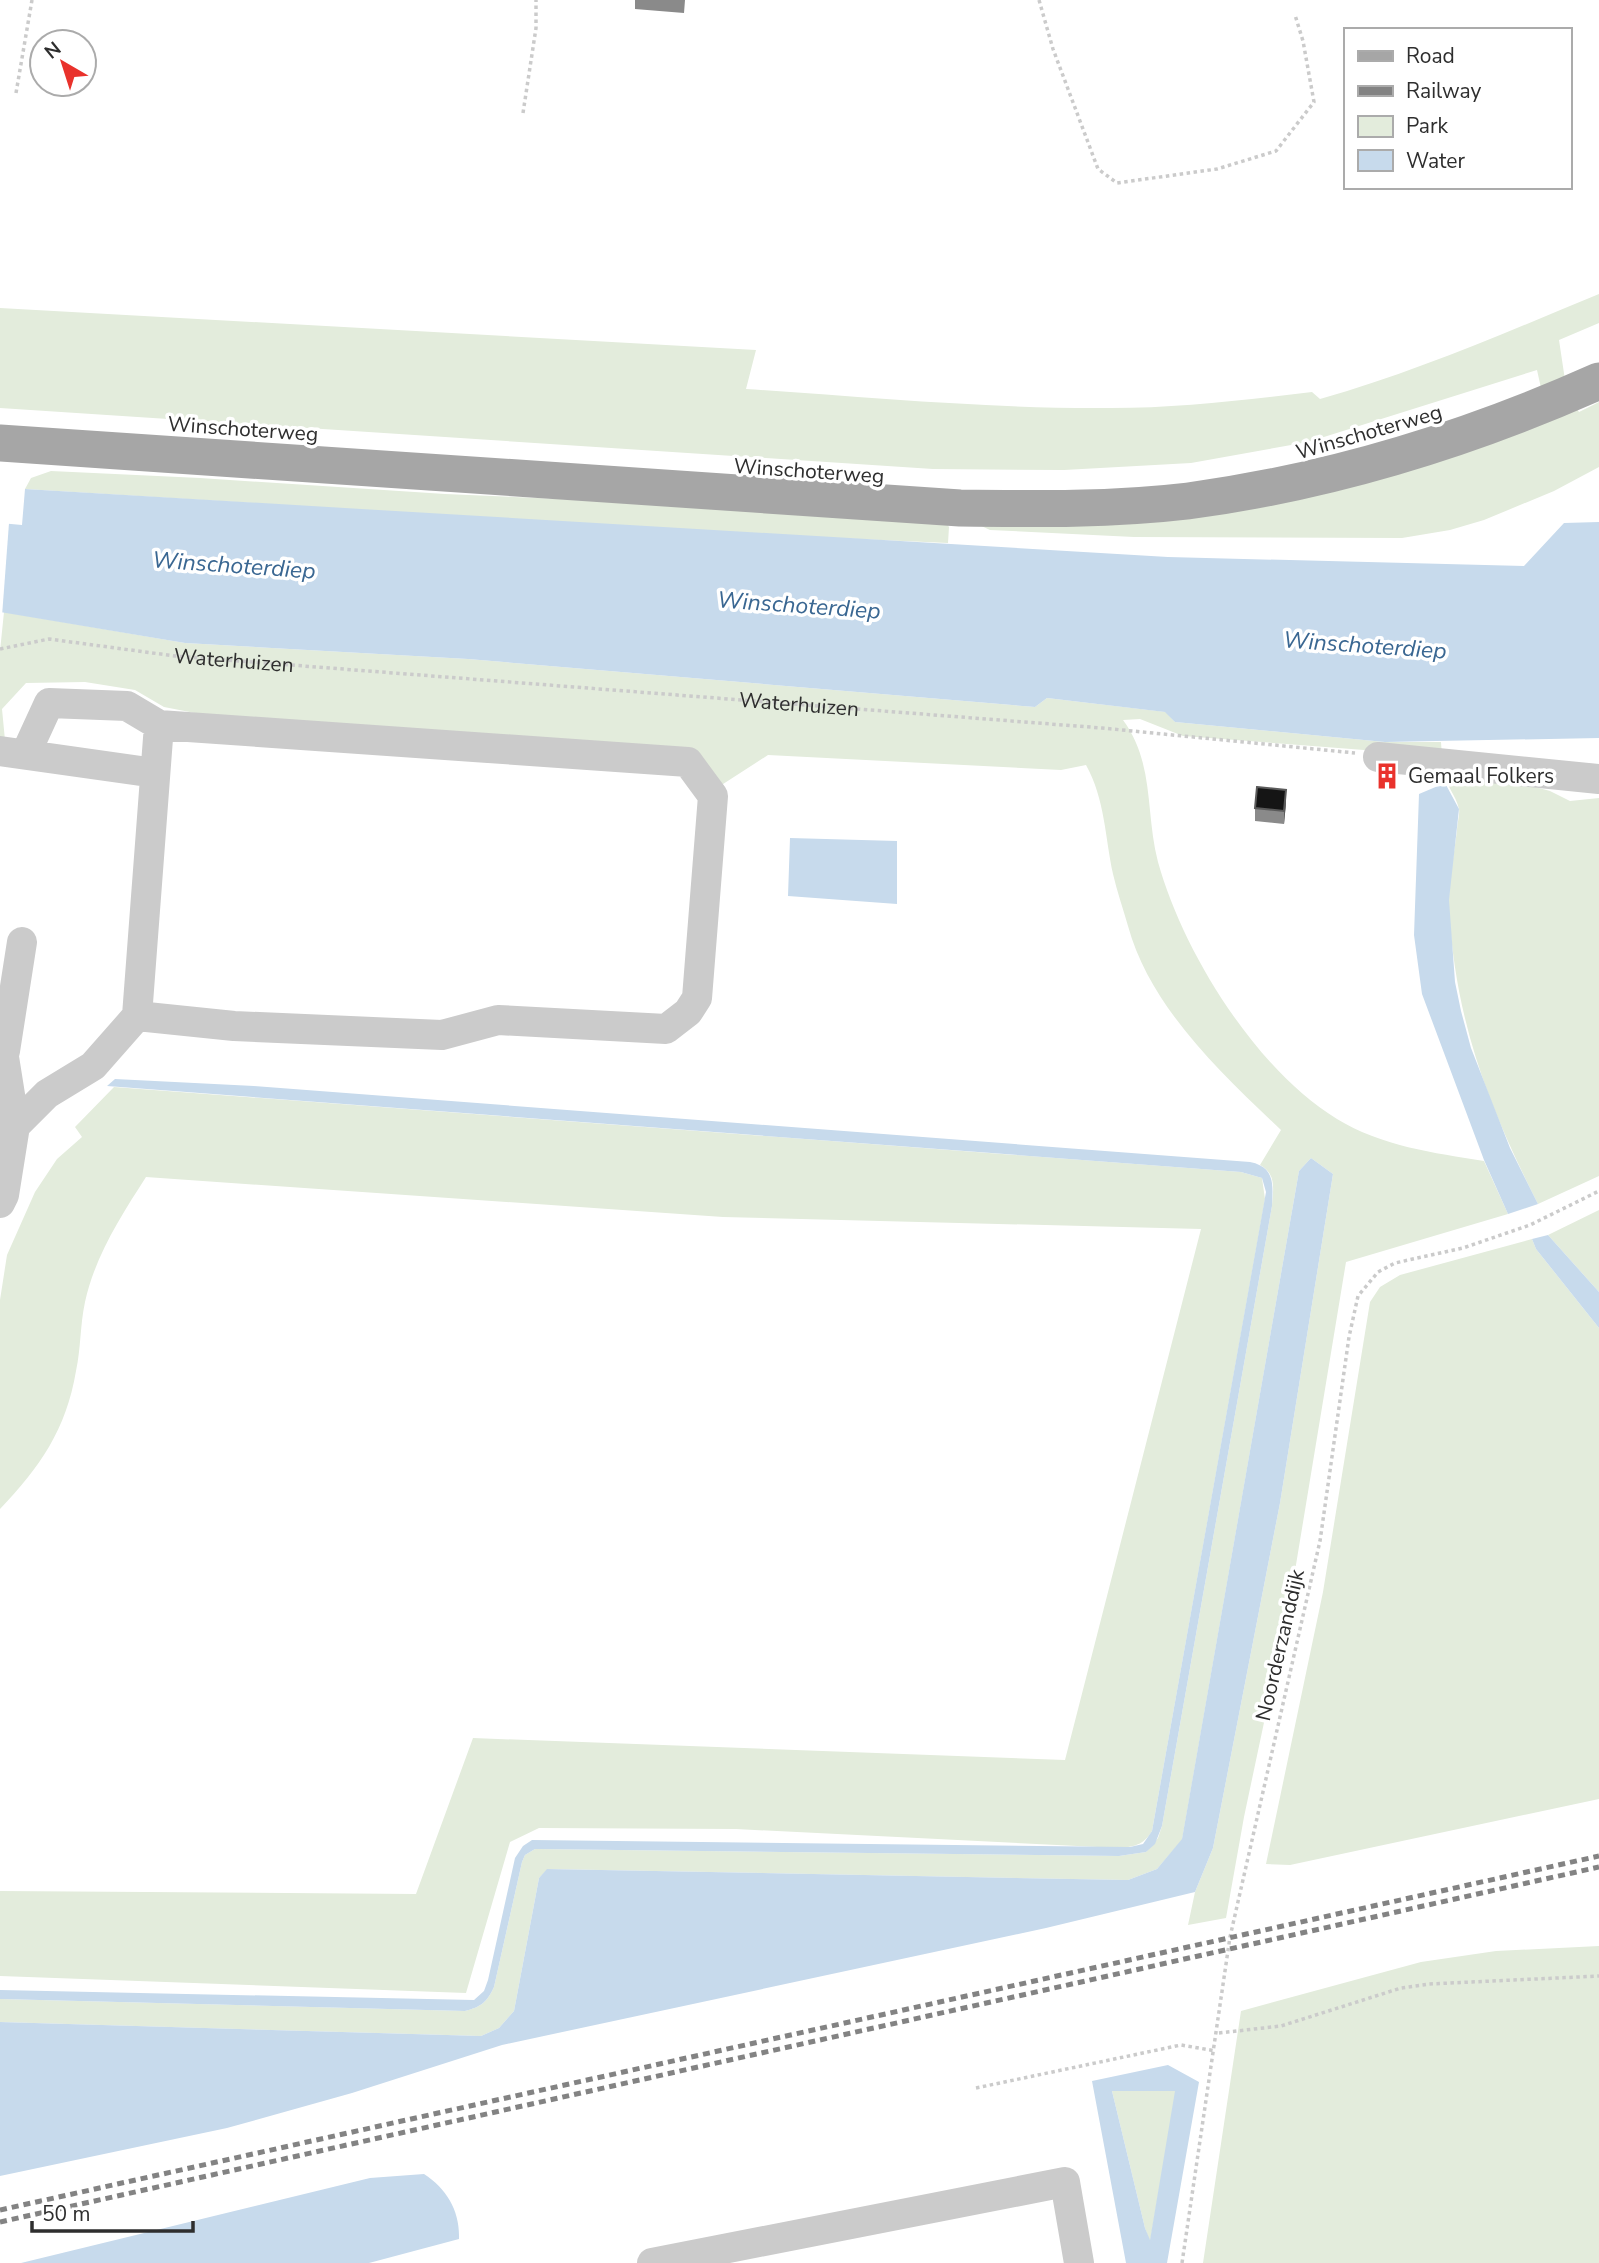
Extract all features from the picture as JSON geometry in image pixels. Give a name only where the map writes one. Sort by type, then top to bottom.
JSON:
[{"type":"main road","name":"Winschoterweg","points":[[1,449],[960,508],[1084,508],[1188,500],[1323,476],[1496,423],[1599,381]]},
{"type":"street","points":[[137,1016],[234,1026],[442,1035],[498,1020],[666,1029],[688,1012],[696,998],[713,796],[688,762],[159,725],[127,706],[49,703],[13,752],[155,773]]},
{"type":"street","points":[[8,1124],[47,1094],[93,1066],[137,1016],[159,725]]},
{"type":"street","points":[[1378,757],[1552,777],[1599,779]]},
{"type":"street","points":[[0,1203],[8,1124],[3,1056],[22,942]]},
{"type":"street","points":[[652,2263],[1065,2182],[1079,2263]]},
{"type":"path","points":[[16,93],[32,0]]},
{"type":"path","points":[[523,113],[537,28],[536,0]]},
{"type":"path","points":[[1039,0],[1053,49],[1098,169],[1118,183],[1217,169],[1276,151],[1314,102],[1303,41],[1295,15]]},
{"type":"path","name":"Waterhuizen","points":[[0,649],[49,639],[175,656],[1102,728],[1378,757]]},
{"type":"path","name":"Noorderzanddijk","points":[[1182,2263],[1219,2033],[1230,1937],[1320,1541],[1349,1337],[1358,1296],[1378,1272],[1395,1263],[1463,1248],[1530,1225],[1599,1191]]},
{"type":"path","points":[[1219,2033],[1281,2026],[1401,1988],[1429,1983],[1599,1976]]},
{"type":"path","points":[[976,2088],[1181,2045],[1216,2051]]},
{"type":"green space","points":[[1599,294],[1599,323],[1559,340],[1565,380],[1541,388],[1537,370],[1308,442],[1191,463],[1064,470],[933,469],[0,408],[0,308],[756,350],[746,389],[974,405],[1136,408],[1237,401],[1312,392],[1320,399],[1426,364]]},
{"type":"green space","points":[[1599,402],[1599,467],[1554,491],[1484,520],[1450,530],[1402,538],[1134,537],[990,530],[975,523],[1094,519],[1574,404],[1579,412]]},
{"type":"green space","points":[[51,471],[445,494],[766,508],[945,521],[949,527],[948,543],[769,535],[25,489],[31,478]]},
{"type":"green space","points":[[4,612],[185,643],[468,659],[1035,707],[1047,698],[1166,712],[1175,722],[1385,742],[1441,742],[1442,756],[1183,736],[1140,719],[1123,720],[1133,737],[1145,771],[1154,843],[1170,897],[1204,970],[1251,1040],[1278,1071],[1307,1098],[1354,1128],[1408,1147],[1484,1161],[1508,1214],[1346,1262],[1291,1595],[1244,1817],[1226,1918],[1188,1925],[1195,1892],[1213,1848],[1280,1503],[1333,1174],[1311,1158],[1299,1171],[1182,1840],[1157,1869],[1128,1880],[548,1869],[539,1878],[514,2011],[499,2028],[481,2036],[0,2022],[0,1999],[465,2011],[483,2003],[494,1987],[522,1862],[525,1855],[535,1849],[1119,1856],[1146,1852],[1158,1838],[1162,1826],[1272,1206],[1272,1178],[1260,1165],[1281,1130],[1190,1037],[1170,1011],[1138,956],[1113,874],[1101,805],[1086,765],[1061,770],[768,755],[720,786],[711,770],[200,714],[164,707],[135,690],[85,682],[26,683],[2,709],[7,761],[0,760],[0,651]]},
{"type":"green space","points":[[1444,770],[1506,779],[1550,791],[1570,801],[1599,798],[1599,1176],[1538,1204],[1504,1132],[1477,1062],[1467,1027],[1453,951],[1449,910],[1459,811]]},
{"type":"green space","points":[[114,1087],[1241,1172],[1262,1178],[1265,1199],[1152,1831],[1147,1838],[1129,1847],[1114,1847],[736,1829],[539,1828],[510,1842],[466,1993],[0,1976],[0,1891],[416,1894],[473,1738],[1065,1760],[1201,1229],[723,1217],[146,1177],[110,1237],[89,1285],[83,1311],[78,1362],[66,1412],[39,1462],[0,1509],[0,1300],[7,1255],[35,1192],[57,1159],[82,1137],[75,1127]]},
{"type":"green space","points":[[1599,1210],[1599,1292],[1548,1235]]},
{"type":"green space","points":[[1532,1239],[1536,1249],[1599,1328],[1599,1799],[1290,1865],[1266,1864],[1323,1592],[1370,1302],[1380,1287],[1400,1275]]},
{"type":"green space","points":[[1599,1946],[1599,2263],[1203,2263],[1241,2011],[1421,1962],[1496,1951]]},
{"type":"green space","points":[[1112,2091],[1176,2091],[1150,2242],[1145,2228]]},
{"type":"water","name":"Winschoterdiep","points":[[25,489],[1168,557],[1524,566],[1564,523],[1599,522],[1599,738],[1385,742],[1175,722],[1165,712],[1047,698],[1035,707],[468,659],[185,643],[0,612],[0,523],[22,525]]},
{"type":"water","points":[[1445,783],[1459,809],[1449,900],[1455,982],[1461,1011],[1471,1048],[1510,1148],[1538,1204],[1508,1214],[1484,1160],[1422,994],[1414,935],[1419,794]]},
{"type":"water","points":[[790,838],[897,841],[897,904],[788,896]]},
{"type":"water","points":[[115,1079],[254,1086],[1250,1162],[1264,1168],[1271,1178],[1272,1206],[1162,1826],[1155,1844],[1146,1852],[1119,1856],[535,1849],[525,1855],[522,1862],[494,1987],[483,2003],[465,2011],[0,1999],[0,1990],[474,2000],[484,1991],[488,1980],[515,1858],[523,1846],[532,1840],[1130,1847],[1143,1844],[1152,1831],[1266,1192],[1262,1178],[1241,1172],[107,1086]]},
{"type":"water","points":[[1311,1158],[1333,1174],[1280,1503],[1213,1848],[1195,1892],[1046,1928],[502,2045],[352,2093],[227,2128],[0,2176],[0,2022],[481,2036],[499,2028],[514,2011],[539,1878],[547,1869],[1128,1880],[1157,1869],[1182,1839],[1299,1171]]},
{"type":"water","points":[[1548,1235],[1599,1292],[1599,1328],[1536,1249],[1532,1239]]},
{"type":"water","points":[[1168,2065],[1199,2082],[1167,2263],[1126,2263],[1092,2081]],"holes":[[[1112,2091],[1175,2091],[1150,2240]]]},
{"type":"water","points":[[424,2174],[439,2187],[450,2202],[457,2219],[459,2239],[369,2263],[21,2263],[370,2178]]},
{"type":"pier","points":[[0,523],[9,523],[2,616],[0,616]]},
{"type":"building","points":[[1257,787],[1286,790],[1284,811],[1255,808]]},
{"type":"railway","points":[[0,2210],[1599,1856]]},
{"type":"railway","points":[[0,2222],[1599,1867]]},
{"type":"place","name":"Gemaal Folkers","points":[[1387,776]]}]
